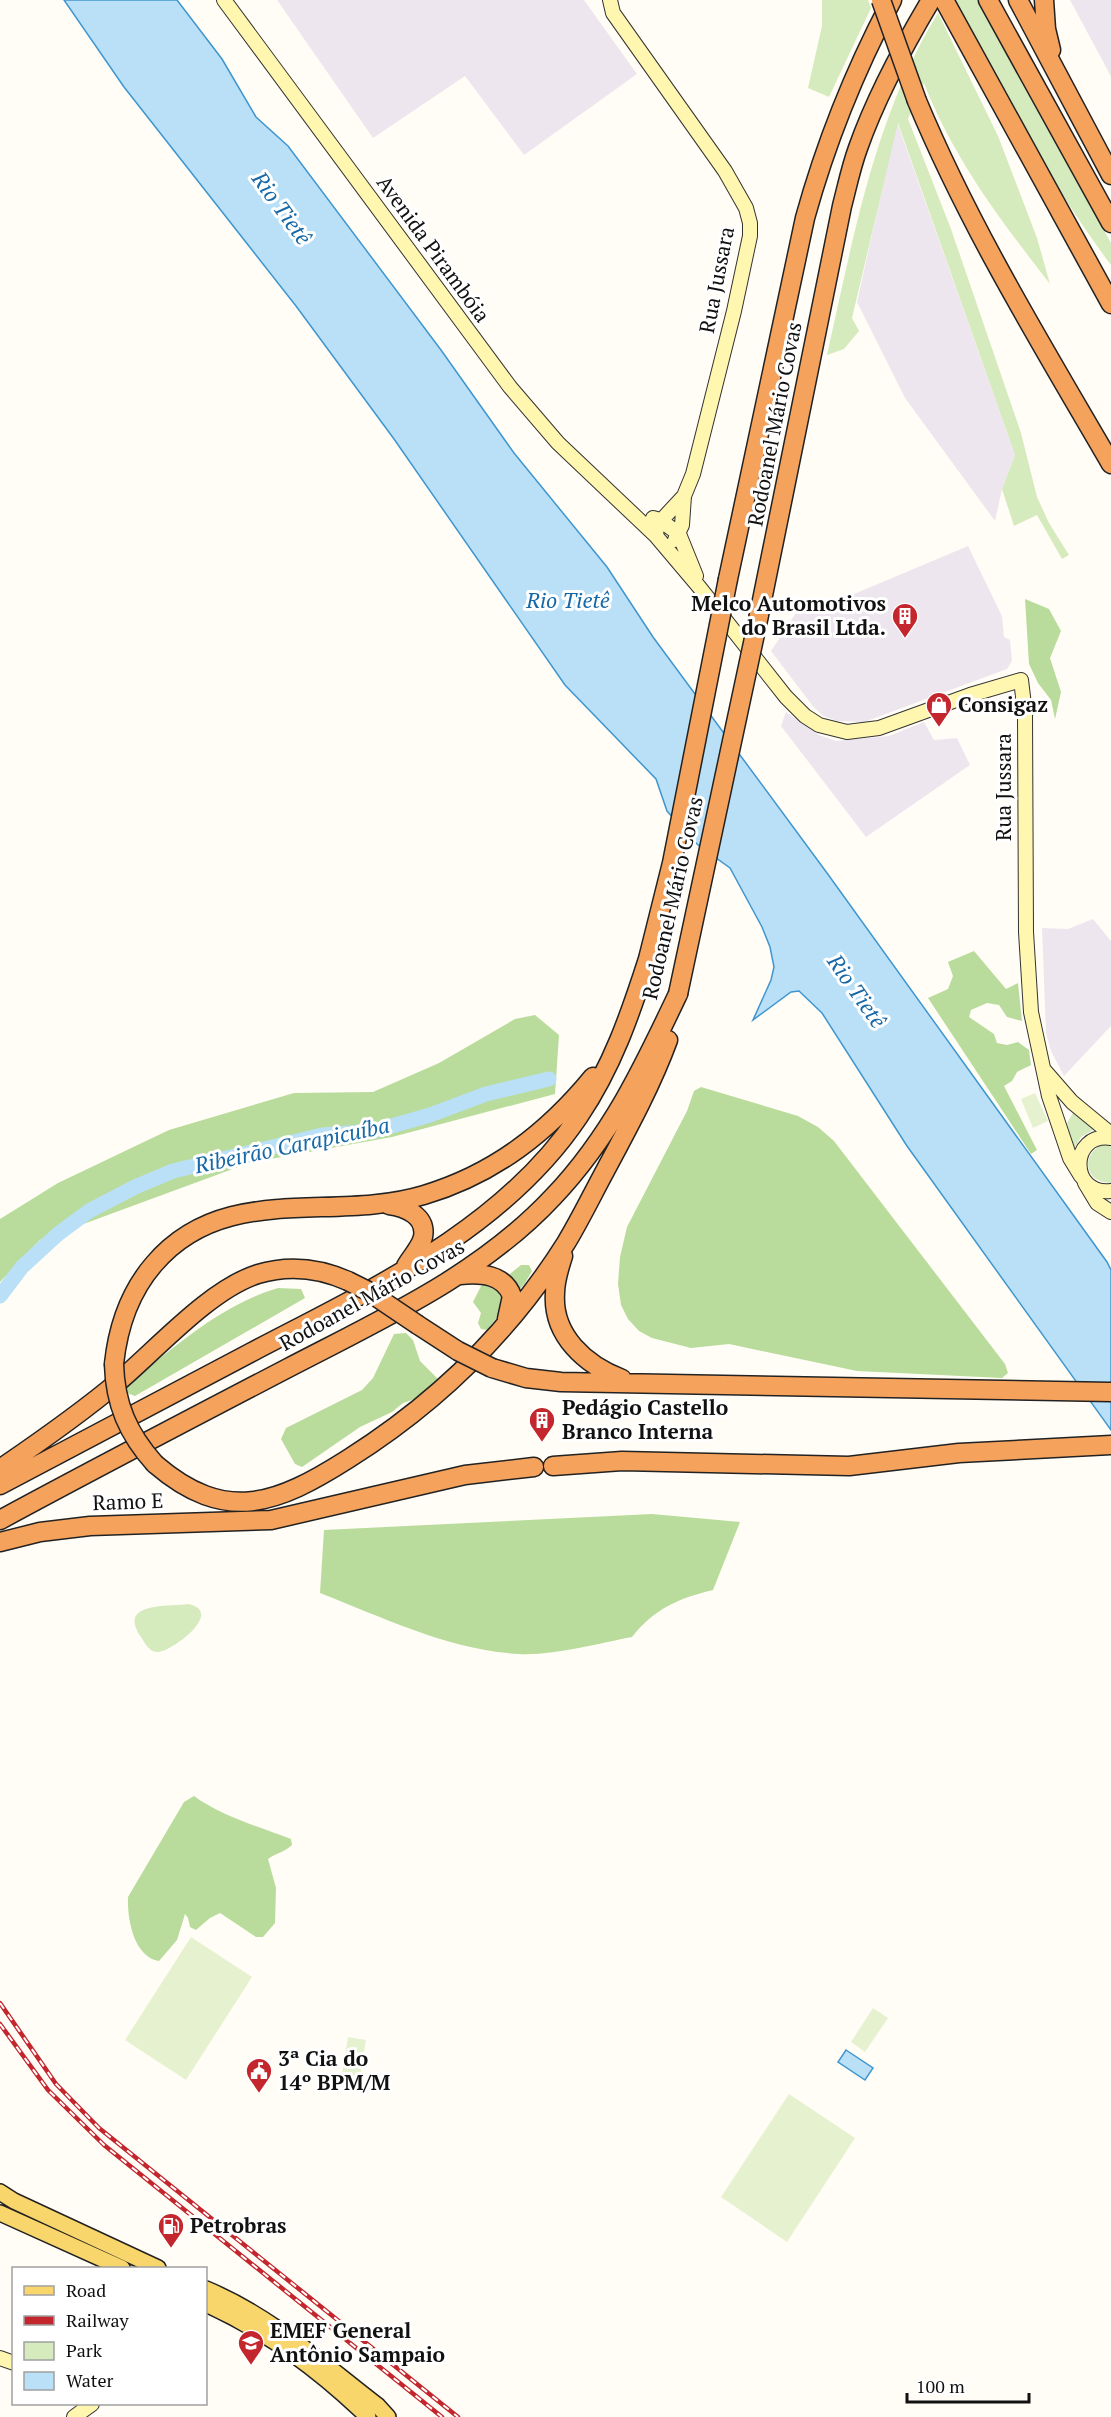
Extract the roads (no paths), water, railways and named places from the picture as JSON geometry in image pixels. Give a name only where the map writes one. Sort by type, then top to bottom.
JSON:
[{"type":"highway","points":[[881,0],[917,101],[943,164],[972,223],[1111,464]]},
{"type":"highway","name":"Rodoanel Mário Covas","points":[[0,1485],[348,1302],[451,1241],[492,1210],[530,1176],[579,1117],[603,1078],[619,1045],[648,959],[679,829],[728,579],[816,178],[846,95],[892,0]]},
{"type":"highway","name":"Rodoanel Mário Covas","points":[[0,1520],[147,1440],[374,1324],[460,1275],[515,1234],[554,1197],[578,1169],[617,1115],[667,1029],[678,993],[759,615],[842,206],[857,149],[872,111],[931,0]]},
{"type":"highway","points":[[944,0],[1111,304]]},
{"type":"highway","points":[[988,0],[1111,223]]},
{"type":"highway","points":[[1018,0],[1111,175]]},
{"type":"highway","points":[[1044,0],[1046,29],[1057,75]]},
{"type":"highway","points":[[619,1045],[564,1111],[540,1134],[513,1154],[454,1185],[422,1196],[378,1204],[241,1212],[212,1221],[183,1236],[154,1263],[133,1295],[121,1324],[114,1364],[116,1392],[124,1418],[132,1435],[155,1464],[183,1485],[214,1498],[249,1502],[281,1496],[322,1475],[392,1430],[451,1383],[504,1327],[567,1240],[643,1100],[667,1029]]},
{"type":"highway","points":[[378,1204],[396,1206],[412,1212],[422,1224],[423,1236],[404,1269]]},
{"type":"highway","points":[[567,1240],[554,1294],[559,1325],[579,1354],[604,1371],[630,1382]]},
{"type":"highway","points":[[0,1469],[87,1408],[202,1308],[229,1288],[257,1275],[288,1269],[318,1271],[348,1281],[366,1290],[458,1351],[492,1368],[545,1381],[1111,1392]]},
{"type":"highway","points":[[460,1275],[486,1275],[503,1282],[509,1289],[511,1305],[504,1327]]},
{"type":"highway","points":[[553,1466],[622,1461],[849,1466],[959,1453],[1111,1445]]},
{"type":"highway","name":"Ramo E","points":[[0,1542],[40,1532],[81,1527],[259,1521],[465,1475],[534,1467]]},
{"type":"main road","name":"Avenida Pirambóia","points":[[224,0],[510,387],[558,443],[660,541]]},
{"type":"main road","name":"Rua Jussara","points":[[610,0],[614,13],[725,171],[746,208],[750,223],[750,236],[729,332],[693,474],[684,496],[684,515],[679,534],[700,588]]},
{"type":"main road","name":"Rua Jussara","points":[[660,520],[684,496]]},
{"type":"main road","name":"Avenida Pirambóia","points":[[625,509],[660,520],[679,534]]},
{"type":"main road","points":[[660,520],[656,528],[660,541],[673,543],[679,534]]},
{"type":"main road","name":"Rua Jussara","points":[[660,541],[786,697],[805,716],[835,731],[855,732],[879,728],[970,695],[1021,680],[1025,713],[1028,988],[1031,1012],[1049,1096],[1070,1158],[1097,1203],[1111,1212]]},
{"type":"main road","name":"Rua Jussara","points":[[1044,1069],[1072,1102],[1111,1136]]},
{"type":"main road","points":[[1058,1119],[1065,1107],[1072,1102]]},
{"type":"main road","points":[[1111,1136],[1099,1138],[1084,1149],[1079,1167],[1083,1179],[1099,1191],[1111,1191]]},
{"type":"main road","points":[[0,2193],[156,2267]]},
{"type":"main road","points":[[0,2213],[120,2267]]},
{"type":"main road","points":[[207,2289],[267,2320],[378,2406],[388,2417]]},
{"type":"main road","points":[[207,2304],[250,2325],[277,2342],[368,2417]]},
{"type":"main road","points":[[74,2417],[89,2405]]},
{"type":"water","name":"Rio Tietê","points":[[64,0],[177,0],[222,59],[256,117],[288,146],[441,350],[514,453],[607,567],[653,637],[827,873],[1107,1262],[1111,1270],[1111,1430],[907,1146],[822,1013],[799,991],[791,992],[753,1020],[771,980],[774,967],[770,947],[762,927],[730,868],[698,845],[667,811],[656,779],[565,685],[394,439],[296,306],[124,87]]},
{"type":"water","points":[[846,2050],[873,2068],[865,2080],[838,2062]]},
{"type":"waterway","name":"Ribeirão Carapicuíba","points":[[0,1296],[22,1267],[58,1234],[89,1211],[135,1187],[173,1171],[322,1135],[374,1131],[430,1115],[486,1094],[549,1079]]},
{"type":"railway","points":[[0,2003],[56,2084],[99,2128],[458,2417]]},
{"type":"railway","points":[[0,2024],[48,2090],[104,2145],[442,2417]]},
{"type":"place","name":"Melco Automotivos do Brasil Ltda.","points":[[905,639]]},
{"type":"place","name":"Consigaz","points":[[939,728]]},
{"type":"place","name":"Pedágio Castello Branco Interna","points":[[542,1443]]},
{"type":"place","name":"3ª Cia do 14º BPM/M","points":[[259,2094]]},
{"type":"place","name":"Petrobras","points":[[171,2249]]},
{"type":"place","name":"EMEF General Antônio Sampaio","points":[[251,2366]]}]
